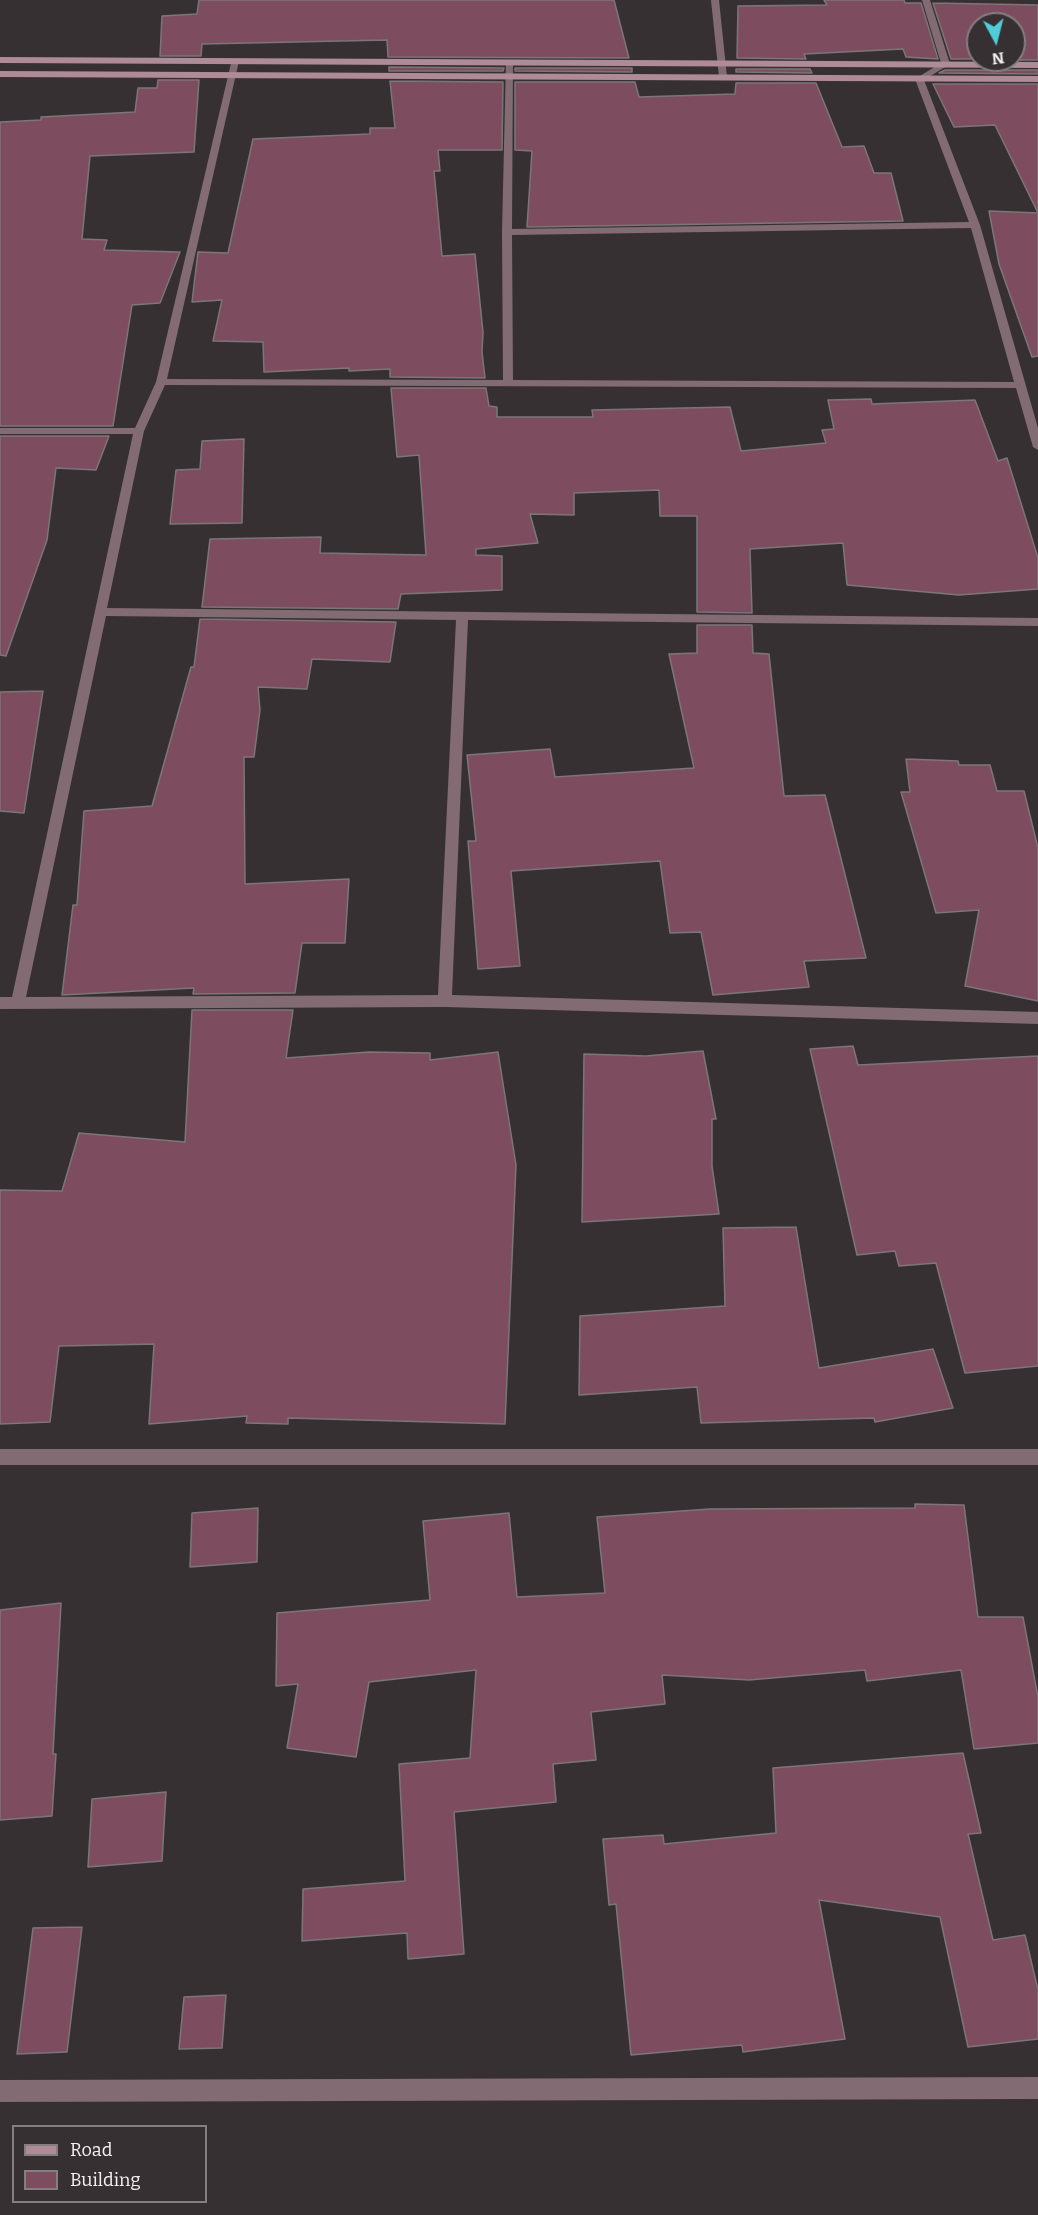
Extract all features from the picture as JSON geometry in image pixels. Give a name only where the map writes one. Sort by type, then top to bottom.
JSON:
[{"type":"street","points":[[715,0],[723,77]]},
{"type":"street","points":[[926,0],[946,64]]},
{"type":"street","points":[[0,60],[1038,65]]},
{"type":"street","points":[[18,1002],[139,432],[161,382],[235,61]]},
{"type":"street","points":[[508,383],[507,76],[509,62]]},
{"type":"street","points":[[919,78],[946,64]]},
{"type":"street","points":[[0,74],[1038,79]]},
{"type":"street","points":[[919,78],[975,225],[1038,447]]},
{"type":"street","points":[[507,232],[975,225]]},
{"type":"street","points":[[161,382],[1020,385]]},
{"type":"street","points":[[0,431],[139,432]]},
{"type":"street","points":[[102,612],[1038,622]]},
{"type":"street","points":[[445,1001],[462,616]]},
{"type":"street","points":[[0,1003],[445,1001],[1038,1018]]},
{"type":"street","points":[[0,1457],[1038,1457]]},
{"type":"street","points":[[0,2091],[1038,2088]]},
{"type":"building","points":[[199,0],[614,0],[629,58],[388,57],[387,40],[202,44],[201,56],[160,56],[162,16],[197,14]]},
{"type":"building","points":[[824,0],[904,0],[905,3],[921,3],[938,59],[906,57],[903,49],[804,54],[806,59],[737,58],[738,6],[827,5]]},
{"type":"building","points":[[933,3],[1038,5],[1038,60],[1026,60],[1026,12],[966,12],[966,59],[951,59]]},
{"type":"building","points":[[389,67],[504,68],[503,71],[389,71]]},
{"type":"building","points":[[515,68],[632,68],[632,72],[515,71]]},
{"type":"building","points":[[736,69],[810,69],[812,73],[736,72]]},
{"type":"building","points":[[945,70],[1026,72],[1026,70],[1038,70],[1038,74],[939,73]]},
{"type":"building","points":[[158,80],[199,80],[194,152],[90,156],[82,239],[107,240],[104,250],[180,252],[160,303],[132,305],[113,426],[0,426],[0,122],[41,120],[41,117],[135,112],[138,88],[157,88]]},
{"type":"building","points":[[390,81],[503,82],[502,150],[438,150],[440,171],[434,171],[442,256],[475,254],[485,378],[390,377],[390,369],[349,371],[349,368],[264,372],[263,342],[213,341],[222,300],[192,302],[198,252],[228,253],[253,139],[370,134],[370,128],[395,128]]},
{"type":"building","points":[[515,82],[635,82],[639,97],[735,94],[736,83],[816,83],[842,147],[864,146],[874,173],[891,173],[903,221],[527,227],[532,151],[515,150]]},
{"type":"building","points":[[933,84],[1038,84],[1038,213],[995,125],[954,127]]},
{"type":"building","points":[[989,211],[1038,213],[1038,356],[1032,357],[999,264]]},
{"type":"building","points":[[391,388],[486,388],[489,406],[497,407],[497,417],[593,417],[592,410],[730,407],[741,451],[826,443],[822,430],[834,429],[828,400],[871,399],[872,404],[975,400],[998,461],[1007,458],[1038,558],[1038,589],[959,595],[847,585],[843,543],[750,549],[752,613],[697,612],[697,516],[660,516],[659,490],[574,493],[574,515],[530,514],[538,543],[476,549],[476,555],[502,556],[502,590],[401,594],[398,609],[202,607],[210,539],[321,537],[320,553],[426,555],[419,455],[397,457]]},
{"type":"building","points":[[0,436],[109,436],[96,470],[56,468],[47,540],[6,656],[0,655]]},
{"type":"building","points":[[244,439],[242,523],[170,524],[176,470],[200,469],[202,441]]},
{"type":"building","points":[[200,619],[396,622],[390,662],[312,659],[307,689],[258,687],[260,710],[254,757],[244,757],[245,884],[349,879],[345,943],[302,943],[295,993],[193,994],[194,988],[62,995],[73,905],[77,905],[84,811],[152,806],[191,667],[194,667]]},
{"type":"building","points":[[697,625],[752,625],[753,653],[769,654],[784,796],[825,795],[866,958],[804,961],[809,987],[713,995],[701,932],[670,933],[660,861],[511,871],[520,966],[478,969],[468,841],[476,841],[467,755],[550,749],[555,777],[694,768],[669,654],[697,653]]},
{"type":"building","points":[[43,691],[24,813],[0,811],[0,692]]},
{"type":"building","points":[[906,759],[958,761],[959,765],[990,765],[997,791],[1024,791],[1038,848],[1038,1001],[965,986],[979,910],[936,913],[901,792],[910,792]]},
{"type":"building","points":[[192,1010],[293,1010],[286,1058],[369,1052],[430,1053],[430,1060],[498,1052],[516,1165],[505,1424],[288,1418],[288,1424],[246,1423],[247,1416],[149,1424],[154,1344],[59,1346],[50,1422],[0,1424],[0,1190],[62,1191],[79,1133],[185,1142]]},
{"type":"building","points":[[853,1046],[858,1065],[1038,1056],[1038,1366],[965,1373],[936,1263],[899,1266],[895,1251],[857,1255],[810,1049]]},
{"type":"building","points":[[703,1051],[716,1119],[712,1119],[712,1166],[719,1214],[582,1222],[584,1054],[646,1056]]},
{"type":"building","points":[[796,1227],[819,1368],[933,1349],[953,1408],[875,1422],[874,1418],[701,1423],[697,1387],[579,1395],[580,1316],[725,1306],[723,1228]]},
{"type":"building","points":[[915,1504],[964,1505],[978,1617],[1023,1617],[1038,1697],[1038,1743],[974,1749],[961,1670],[867,1681],[865,1670],[749,1680],[662,1675],[665,1704],[591,1712],[596,1760],[553,1764],[556,1802],[454,1812],[464,1954],[408,1959],[407,1933],[302,1941],[303,1889],[405,1881],[399,1764],[470,1758],[476,1670],[369,1682],[356,1757],[287,1748],[298,1684],[276,1686],[277,1613],[430,1600],[423,1521],[509,1513],[517,1597],[605,1593],[597,1517],[710,1509],[915,1508]]},
{"type":"building","points":[[258,1508],[257,1562],[190,1567],[192,1513]]},
{"type":"building","points":[[61,1603],[52,1816],[0,1820],[0,1610]]},
{"type":"building","points":[[963,1753],[981,1833],[968,1834],[993,1940],[1025,1935],[1038,1990],[1038,2039],[968,2047],[940,1917],[819,1900],[845,2039],[743,2052],[742,2045],[631,2055],[616,1904],[609,1905],[603,1839],[663,1835],[664,1844],[776,1833],[773,1768]]},
{"type":"building","points":[[166,1792],[162,1861],[88,1867],[92,1799]]},
{"type":"building","points":[[82,1927],[67,2052],[17,2054],[33,1928]]},
{"type":"building","points":[[226,1995],[222,2048],[179,2049],[184,1997]]}]
